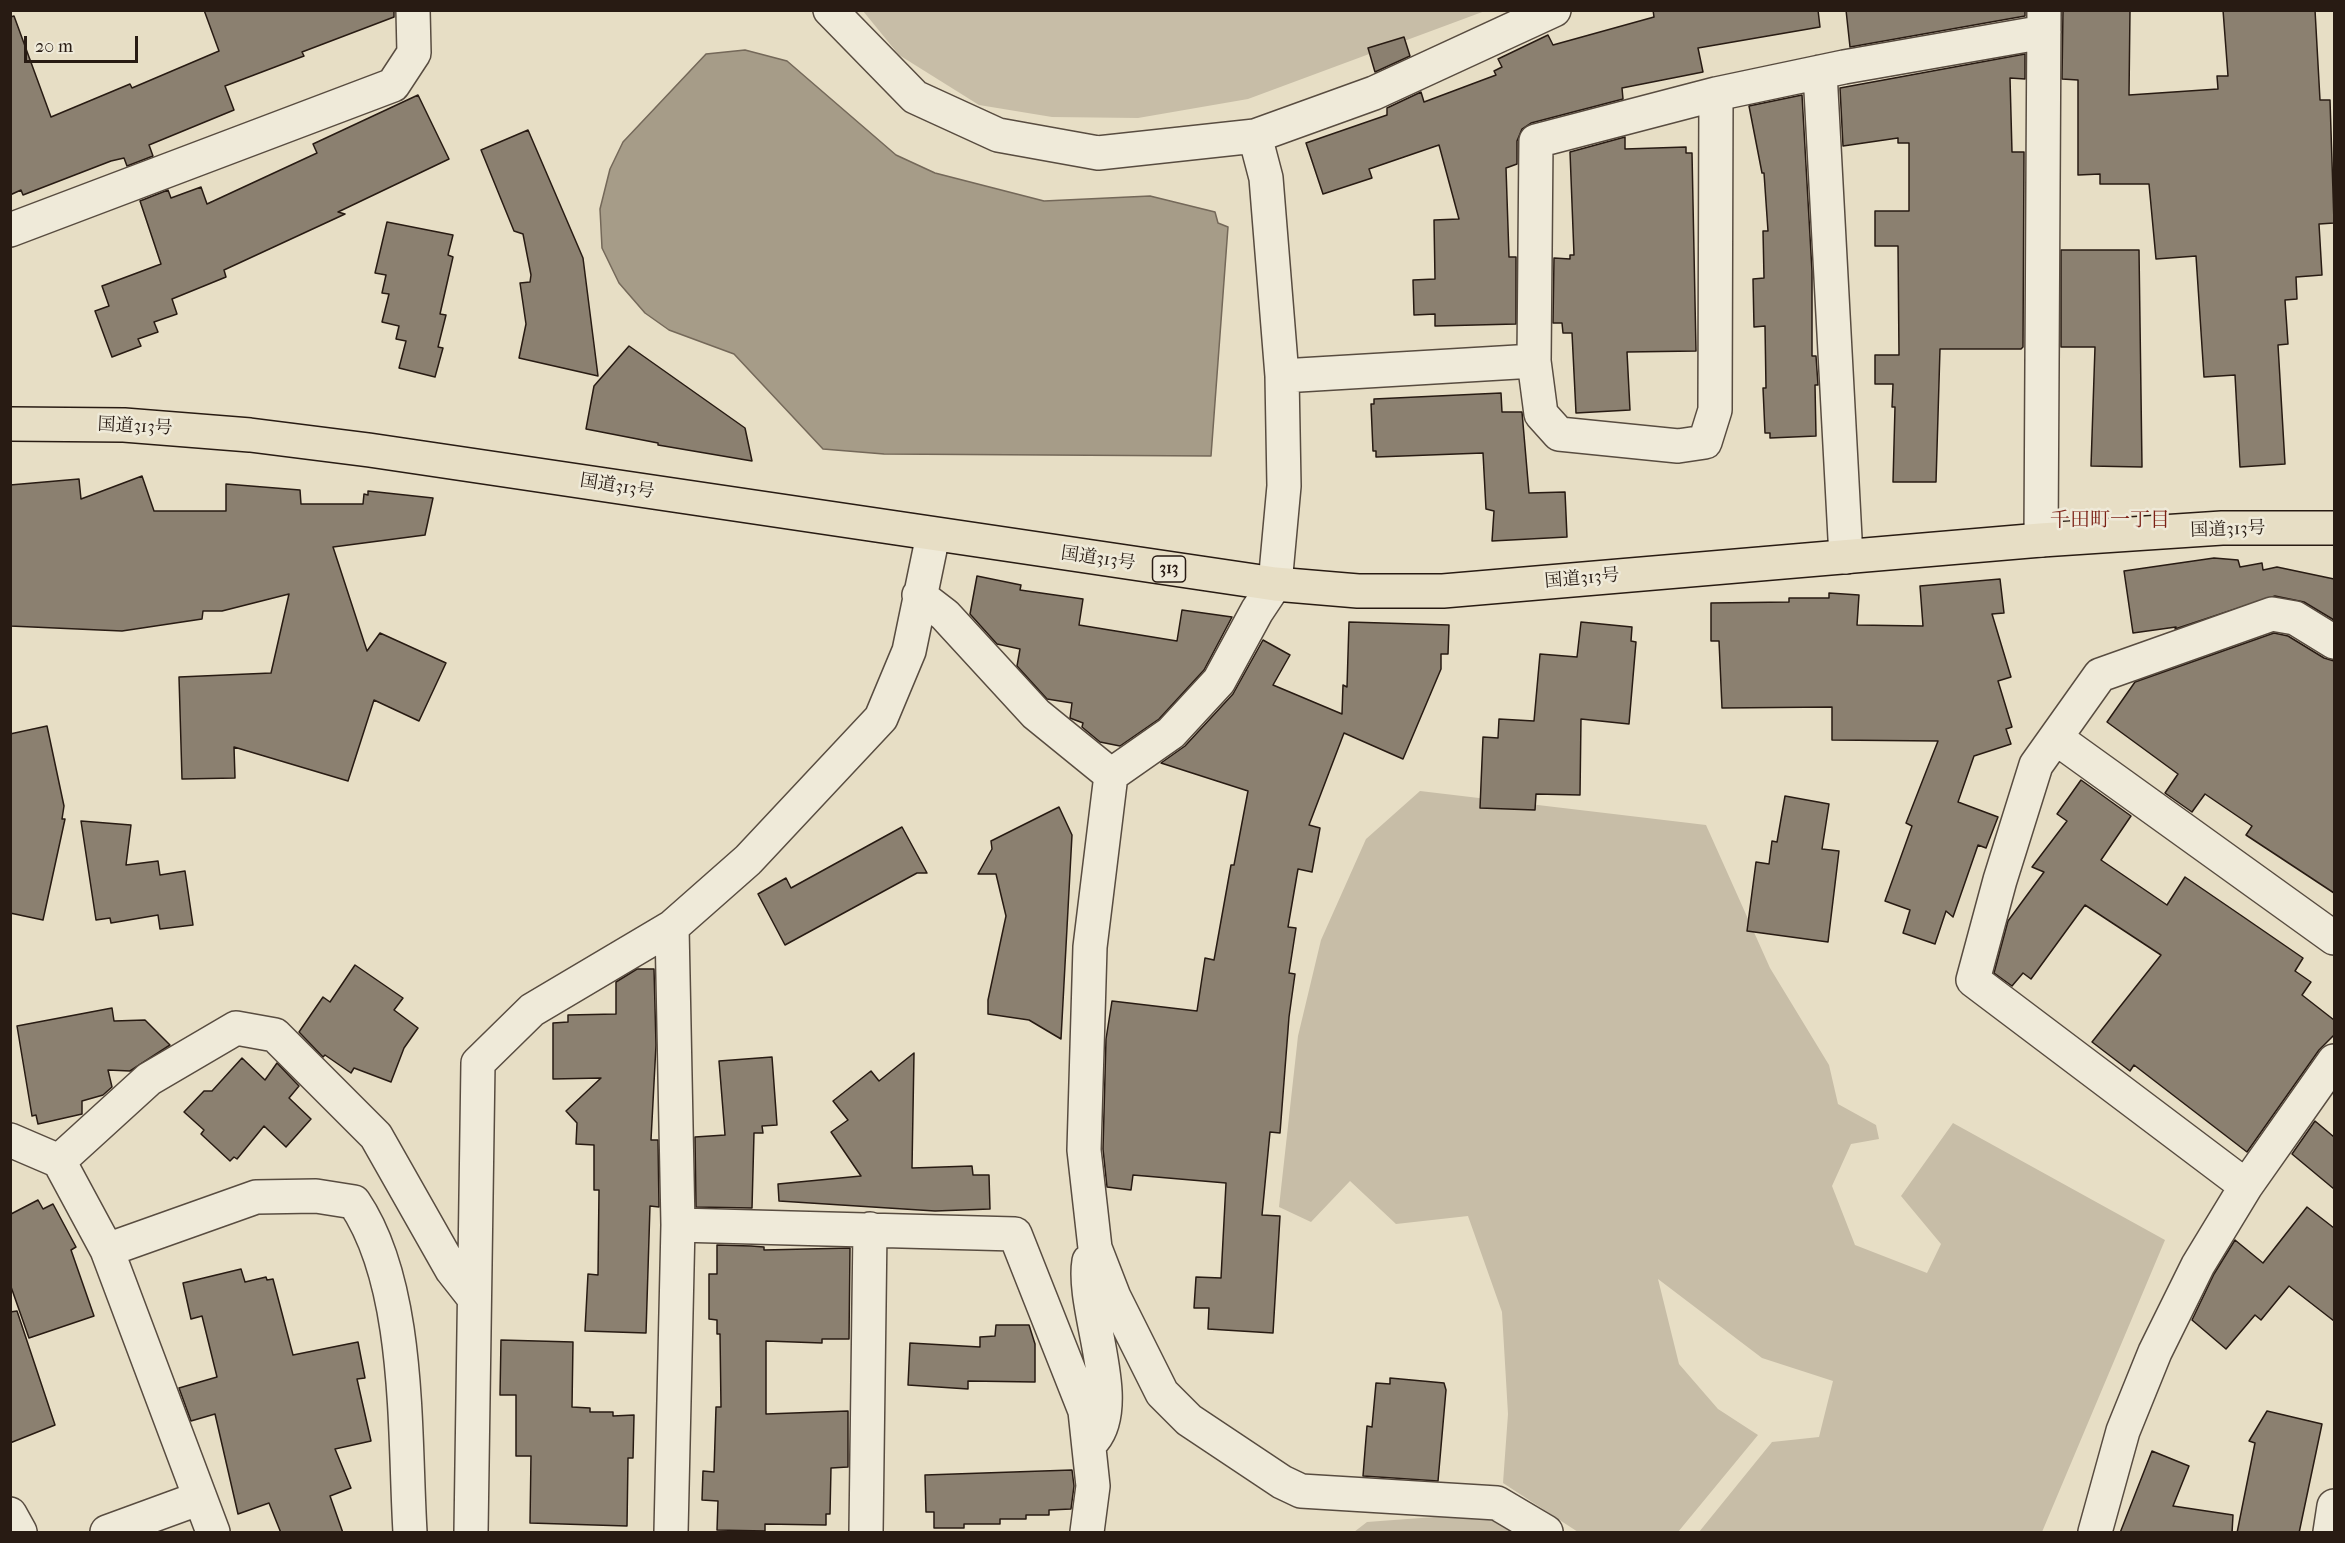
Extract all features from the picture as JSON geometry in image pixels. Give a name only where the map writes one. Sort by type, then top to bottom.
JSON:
[{"type":"highway","name":"国道313号","points":[[10,424],[124,425],[250,435],[369,450],[1275,584],[1358,591],[1443,591],[2041,540],[2222,528],[2334,528]]},
{"type":"street","points":[[10,230],[393,85],[414,53],[413,10]]},
{"type":"street","points":[[830,10],[915,97],[998,135],[1098,153],[1255,136],[1374,93],[1554,10]]},
{"type":"street","points":[[1716,94],[1715,410],[1705,442],[1678,447],[1559,434],[1541,414],[1534,360],[1536,141],[1716,94],[2044,21],[2041,540]]},
{"type":"street","points":[[1820,72],[1846,557]]},
{"type":"street","points":[[1255,136],[1266,177],[1282,376],[1284,486],[1275,584],[1257,611],[1219,681],[1171,733],[1111,775],[1090,947],[1084,1150],[1095,1248],[1114,1297],[1162,1393],[1189,1420],[1282,1482],[1301,1491],[1497,1503],[1546,1533]]},
{"type":"street","points":[[1282,376],[1534,360]]},
{"type":"street","points":[[471,1533],[478,1063],[532,1010],[672,927],[748,860],[881,718],[909,651],[933,535]]},
{"type":"street","points":[[919,595],[945,615],[1036,714],[1111,775]]},
{"type":"street","points":[[2246,1186],[1973,980],[2000,880],[2036,765],[2100,675],[2272,614],[2295,618],[2334,642]]},
{"type":"street","points":[[2056,738],[2334,938]]},
{"type":"street","points":[[671,1533],[678,1225],[672,927]]},
{"type":"street","points":[[59,1161],[149,1079],[236,1028],[275,1035],[376,1136],[452,1270],[474,1298]]},
{"type":"street","points":[[2095,1533],[2123,1431],[2155,1352],[2198,1265],[2246,1186],[2334,1061]]},
{"type":"street","points":[[10,1140],[59,1161],[107,1250],[213,1533]]},
{"type":"street","points":[[107,1250],[256,1197],[316,1196],[354,1202],[370,1226],[398,1321],[410,1533]]},
{"type":"street","points":[[678,1225],[870,1228],[1014,1234],[1085,1411],[1093,1486],[1087,1533]]},
{"type":"street","points":[[866,1533],[870,1228]]},
{"type":"street","points":[[1089,1445],[1101,1430],[1105,1390],[1089,1280],[1088,1262],[1095,1248]]},
{"type":"street","points":[[107,1533],[200,1498]]},
{"type":"street","points":[[2330,1533],[2334,1506]]},
{"type":"street","points":[[10,1514],[20,1533]]},
{"type":"shaded area","points":[[863,11],[1485,11],[1248,99],[1138,118],[1052,117],[979,105],[899,55]]},
{"type":"shaded area","points":[[745,50],[787,61],[896,155],[935,173],[1044,201],[1150,196],[1215,212],[1218,223],[1228,227],[1211,456],[884,454],[823,449],[734,354],[669,330],[645,313],[619,283],[602,248],[600,209],[610,169],[623,142],[706,54]]},
{"type":"shaded area","points":[[1420,791],[1706,825],[1770,968],[1829,1065],[1838,1104],[1876,1125],[1879,1139],[1851,1144],[1832,1186],[1855,1245],[1927,1273],[1941,1244],[1901,1196],[1953,1123],[2165,1240],[2042,1532],[1699,1532],[1772,1442],[1819,1437],[1833,1381],[1762,1358],[1658,1279],[1679,1364],[1718,1409],[1758,1435],[1678,1532],[1578,1532],[1503,1483],[1508,1414],[1502,1312],[1468,1216],[1396,1224],[1350,1181],[1311,1222],[1279,1207],[1298,1036],[1321,940],[1366,839]]},
{"type":"shaded area","points":[[1488,1513],[1523,1532],[1354,1532],[1367,1522]]},
{"type":"building","points":[[204,10],[394,10],[394,17],[302,52],[304,56],[225,86],[234,110],[149,145],[153,156],[127,166],[124,158],[111,161],[23,195],[21,190],[10,195],[10,17],[14,16],[51,117],[130,84],[132,88],[219,51]]},
{"type":"building","points":[[1653,10],[1818,10],[1820,27],[1698,48],[1703,72],[1622,88],[1623,99],[1531,123],[1522,129],[1517,141],[1517,164],[1506,168],[1509,257],[1516,257],[1516,324],[1435,326],[1435,314],[1414,315],[1413,280],[1435,279],[1434,220],[1459,219],[1439,145],[1369,169],[1372,178],[1323,194],[1306,143],[1387,115],[1387,108],[1421,92],[1424,102],[1496,75],[1494,71],[1502,67],[1498,59],[1548,35],[1553,45],[1654,17]]},
{"type":"building","points":[[1846,10],[2025,10],[2025,16],[1850,47]]},
{"type":"building","points":[[2063,10],[2130,10],[2129,95],[2218,89],[2217,76],[2228,76],[2223,10],[2315,10],[2320,100],[2330,100],[2334,223],[2319,224],[2322,275],[2296,277],[2297,299],[2285,300],[2288,344],[2278,345],[2285,464],[2240,467],[2235,375],[2204,377],[2196,256],[2156,259],[2149,184],[2100,184],[2100,174],[2078,175],[2078,80],[2062,79]]},
{"type":"building","points":[[1404,37],[1410,56],[1375,72],[1368,48]]},
{"type":"building","points":[[2025,54],[2025,79],[2010,78],[2012,152],[2024,152],[2023,347],[2021,349],[1940,349],[1936,482],[1893,482],[1895,407],[1892,407],[1893,384],[1875,384],[1875,355],[1899,355],[1898,246],[1875,246],[1875,211],[1909,211],[1909,143],[1898,143],[1898,138],[1843,146],[1840,88]]},
{"type":"building","points":[[418,95],[449,159],[338,212],[345,214],[224,270],[226,277],[172,299],[177,314],[154,322],[158,332],[138,339],[141,346],[112,357],[95,311],[109,306],[102,286],[161,264],[140,201],[168,190],[171,198],[201,187],[207,204],[317,153],[313,144]]},
{"type":"building","points":[[1802,95],[1812,271],[1812,356],[1816,356],[1818,385],[1815,385],[1816,436],[1770,438],[1770,433],[1765,433],[1763,388],[1766,388],[1765,326],[1754,327],[1753,279],[1764,278],[1763,231],[1768,231],[1764,173],[1762,173],[1749,106]]},
{"type":"building","points":[[528,130],[583,258],[598,376],[519,358],[526,324],[520,283],[530,282],[531,275],[523,234],[514,231],[481,150]]},
{"type":"building","points":[[1625,137],[1625,149],[1686,147],[1686,153],[1692,153],[1696,351],[1627,352],[1630,410],[1576,413],[1572,333],[1563,333],[1562,323],[1553,323],[1554,258],[1570,259],[1570,255],[1574,255],[1570,152]]},
{"type":"building","points":[[387,222],[453,235],[448,255],[453,257],[440,314],[446,315],[438,347],[443,348],[435,377],[399,368],[406,341],[396,339],[399,326],[382,322],[389,294],[382,293],[386,275],[375,273]]},
{"type":"building","points":[[2061,250],[2139,250],[2142,467],[2091,466],[2095,347],[2061,347]]},
{"type":"building","points":[[629,346],[745,428],[752,461],[658,445],[658,443],[586,429],[594,386]]},
{"type":"building","points":[[1501,393],[1502,412],[1522,412],[1529,493],[1565,492],[1567,537],[1492,541],[1494,511],[1486,509],[1483,453],[1376,457],[1376,451],[1373,451],[1371,404],[1374,404],[1374,399]]},
{"type":"building","points":[[142,476],[154,511],[226,511],[226,484],[300,490],[301,504],[363,504],[364,494],[368,495],[368,491],[433,498],[425,535],[333,547],[367,651],[380,633],[446,663],[419,721],[374,700],[348,781],[234,747],[235,778],[182,779],[179,677],[271,673],[289,594],[222,611],[203,611],[202,619],[122,631],[10,626],[10,485],[79,479],[81,499]]},
{"type":"building","points":[[2214,558],[2238,560],[2240,567],[2262,563],[2263,570],[2277,567],[2334,579],[2334,620],[2304,602],[2275,596],[2175,629],[2176,627],[2133,633],[2124,571]]},
{"type":"building","points":[[977,576],[1021,585],[1020,590],[1083,599],[1079,625],[1177,641],[1182,610],[1232,617],[1204,670],[1159,719],[1120,746],[1100,742],[1082,727],[1083,723],[1070,718],[1072,703],[1047,699],[1017,666],[1020,649],[997,644],[970,614]]},
{"type":"building","points":[[2000,579],[2004,613],[1992,614],[2011,677],[1998,681],[2012,727],[2006,729],[2011,744],[1974,756],[1958,802],[1998,817],[1986,848],[1978,845],[1953,917],[1946,911],[1935,944],[1903,933],[1910,910],[1885,901],[1912,826],[1906,823],[1938,741],[1832,740],[1832,707],[1722,708],[1719,641],[1711,641],[1711,603],[1789,602],[1789,598],[1829,598],[1829,593],[1859,595],[1857,625],[1923,626],[1920,586]]},
{"type":"building","points":[[1349,622],[1449,625],[1448,654],[1441,654],[1441,669],[1403,759],[1344,733],[1309,825],[1320,828],[1312,872],[1298,869],[1288,927],[1296,928],[1289,973],[1295,974],[1289,1017],[1280,1133],[1270,1132],[1262,1215],[1280,1216],[1273,1333],[1208,1329],[1209,1308],[1194,1308],[1196,1277],[1221,1278],[1226,1183],[1133,1175],[1131,1190],[1107,1187],[1103,1149],[1106,1039],[1112,1001],[1197,1011],[1205,958],[1214,960],[1231,865],[1234,865],[1248,791],[1161,763],[1185,746],[1233,694],[1263,640],[1290,655],[1273,685],[1342,714],[1343,685],[1347,687]]},
{"type":"building","points":[[1581,622],[1632,627],[1631,641],[1636,642],[1629,724],[1581,719],[1580,795],[1536,794],[1535,810],[1480,808],[1483,737],[1498,738],[1499,719],[1534,721],[1540,654],[1577,657]]},
{"type":"building","points":[[2274,633],[2288,636],[2324,658],[2334,661],[2334,893],[2246,835],[2252,826],[2205,794],[2192,812],[2165,793],[2178,774],[2107,722],[2135,682]]},
{"type":"building","points":[[47,726],[64,806],[62,819],[65,819],[43,920],[10,913],[10,734]]},
{"type":"building","points":[[2081,780],[2131,816],[2101,860],[2167,905],[2185,877],[2242,916],[2303,958],[2295,971],[2311,982],[2302,995],[2334,1020],[2334,1035],[2319,1050],[2247,1152],[2134,1065],[2130,1071],[2092,1042],[2161,955],[2085,905],[2031,979],[2023,973],[2012,986],[1994,973],[2008,921],[2044,872],[2032,867],[2067,821],[2057,814]]},
{"type":"building","points":[[1785,796],[1829,804],[1822,849],[1839,851],[1828,942],[1747,931],[1756,862],[1769,864],[1772,841],[1777,842]]},
{"type":"building","points":[[1059,807],[1072,835],[1061,1039],[1029,1020],[988,1014],[988,1000],[1006,916],[996,874],[978,874],[992,849],[991,841]]},
{"type":"building","points":[[81,821],[131,825],[126,865],[158,861],[160,875],[185,871],[193,925],[160,929],[158,915],[111,923],[110,918],[96,920]]},
{"type":"building","points":[[902,827],[927,873],[917,873],[785,945],[758,894],[786,878],[791,888]]},
{"type":"building","points":[[355,965],[403,998],[394,1010],[418,1028],[404,1048],[391,1082],[354,1068],[351,1073],[325,1055],[323,1057],[299,1032],[323,997],[330,1002]]},
{"type":"building","points":[[637,969],[654,969],[656,1045],[651,1140],[658,1140],[659,1207],[650,1206],[646,1333],[585,1331],[588,1274],[598,1275],[599,1190],[594,1190],[594,1145],[576,1144],[577,1123],[566,1111],[601,1078],[553,1079],[553,1023],[568,1022],[568,1015],[616,1014],[616,982]]},
{"type":"building","points":[[112,1008],[114,1021],[145,1020],[170,1045],[130,1071],[108,1070],[112,1087],[103,1095],[82,1101],[82,1114],[38,1124],[36,1115],[32,1116],[17,1026]]},
{"type":"building","points":[[914,1053],[912,1168],[972,1166],[973,1175],[989,1175],[990,1209],[935,1211],[779,1201],[778,1184],[861,1176],[831,1132],[848,1120],[833,1101],[871,1071],[879,1081]]},
{"type":"building","points":[[772,1057],[777,1125],[762,1126],[763,1133],[754,1133],[752,1208],[696,1207],[695,1137],[725,1135],[719,1061]]},
{"type":"building","points":[[242,1058],[265,1080],[277,1063],[299,1086],[289,1098],[311,1119],[286,1147],[264,1126],[237,1159],[234,1157],[230,1161],[201,1134],[204,1130],[184,1112],[204,1091],[212,1091]]},
{"type":"building","points":[[2315,1121],[2334,1137],[2334,1189],[2292,1154]]},
{"type":"building","points":[[38,1200],[43,1209],[53,1204],[76,1247],[71,1250],[94,1316],[29,1338],[10,1284],[11,1214]]},
{"type":"building","points":[[2307,1207],[2334,1228],[2334,1321],[2289,1286],[2261,1320],[2255,1315],[2226,1349],[2192,1320],[2214,1274],[2235,1240],[2263,1263]]},
{"type":"building","points":[[717,1245],[764,1247],[764,1250],[850,1248],[849,1339],[822,1339],[822,1343],[766,1341],[766,1414],[848,1411],[848,1467],[831,1468],[830,1514],[826,1514],[826,1525],[765,1524],[765,1531],[717,1530],[718,1501],[702,1500],[703,1471],[714,1472],[716,1407],[721,1407],[720,1334],[717,1334],[717,1320],[709,1319],[709,1274],[717,1274]]},
{"type":"building","points":[[241,1269],[245,1282],[266,1277],[267,1280],[273,1279],[293,1355],[358,1342],[365,1378],[357,1379],[371,1441],[335,1449],[351,1488],[330,1496],[343,1533],[281,1533],[269,1503],[238,1514],[215,1414],[191,1421],[179,1388],[217,1377],[202,1316],[191,1319],[183,1283]]},
{"type":"building","points":[[17,1311],[55,1425],[10,1443],[10,1312]]},
{"type":"building","points":[[996,1325],[1029,1325],[1035,1344],[1035,1382],[968,1381],[968,1389],[908,1385],[910,1343],[980,1347],[980,1337],[995,1336]]},
{"type":"building","points":[[501,1340],[573,1342],[572,1407],[590,1408],[590,1412],[613,1412],[613,1416],[634,1415],[633,1458],[628,1458],[627,1526],[530,1523],[531,1456],[516,1456],[516,1395],[500,1395]]},
{"type":"building","points":[[1390,1378],[1444,1383],[1446,1390],[1438,1481],[1363,1476],[1367,1426],[1372,1427],[1376,1383],[1390,1384]]},
{"type":"building","points":[[2267,1411],[2322,1424],[2299,1533],[2237,1533],[2255,1443],[2249,1441]]},
{"type":"building","points":[[2152,1451],[2189,1466],[2173,1506],[2233,1515],[2232,1533],[2120,1533]]},
{"type":"building","points":[[1072,1470],[1074,1486],[1071,1509],[1049,1510],[1049,1515],[1026,1515],[1026,1519],[1000,1519],[1000,1524],[964,1524],[964,1528],[934,1528],[934,1512],[926,1512],[925,1475]]},
{"type":"district","name":"千田町一丁目","points":[[2110,521]]}]
